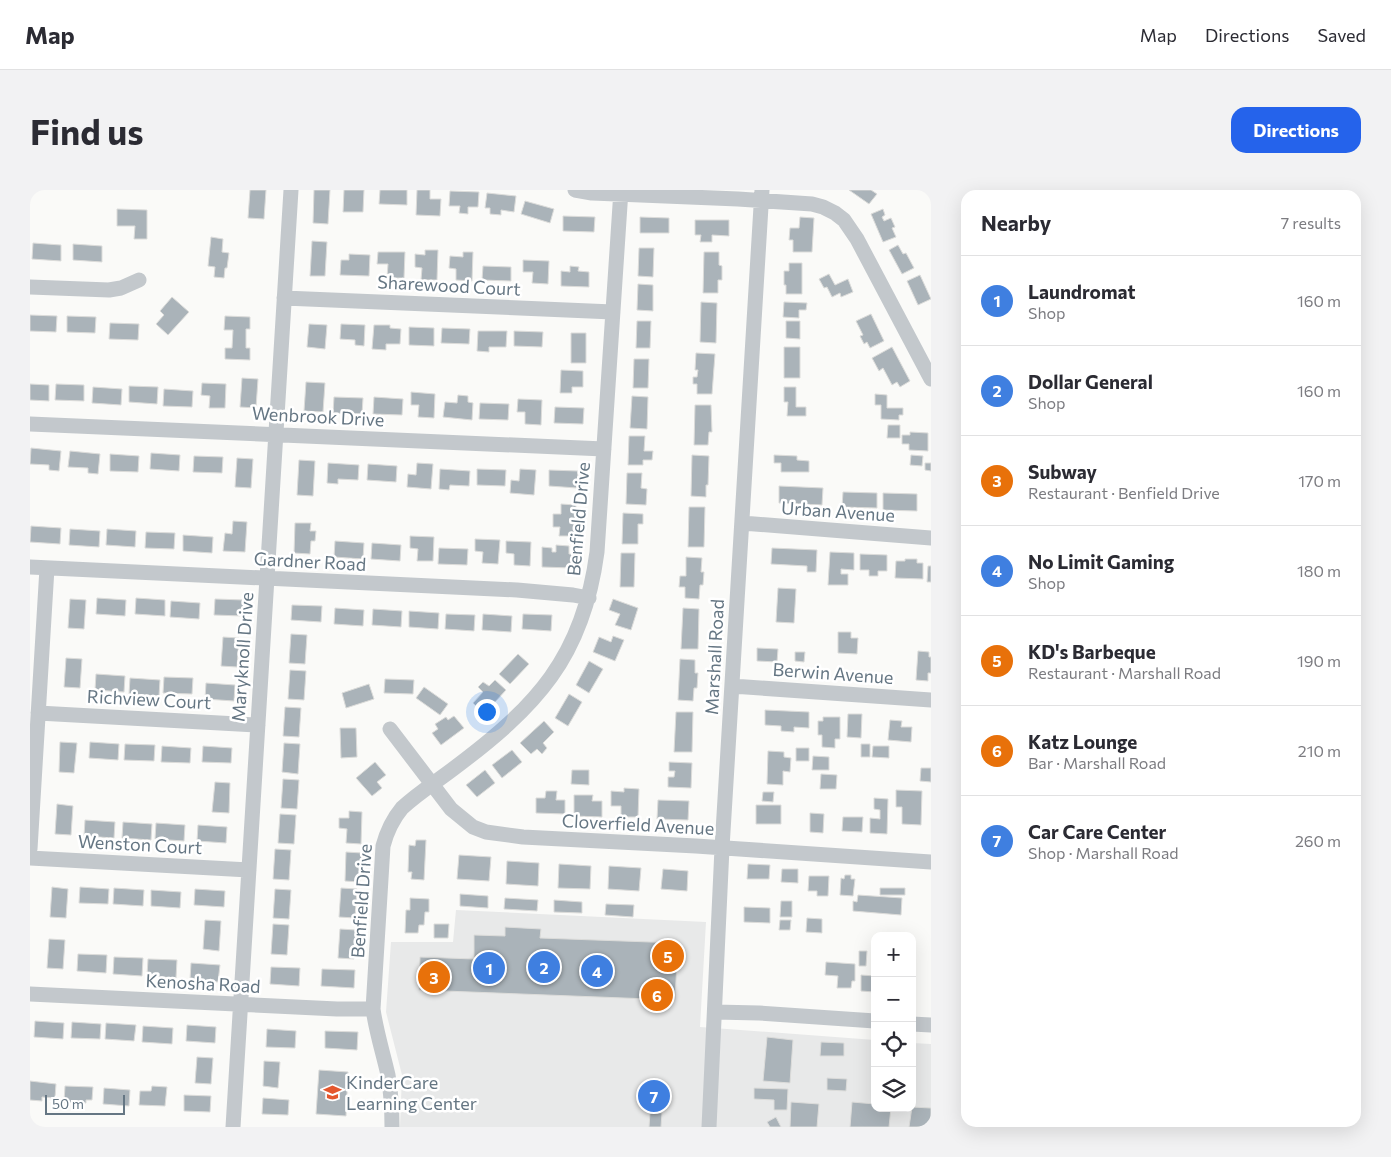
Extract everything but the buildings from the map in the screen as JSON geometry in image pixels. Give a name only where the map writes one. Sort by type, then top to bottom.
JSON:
[{"type":"street","name":"Maryknoll Drive","points":[[233,1127],[291,190]]},
{"type":"street","points":[[574,190],[592,193],[621,192],[762,196],[812,204],[829,210],[844,220],[857,239],[931,379]]},
{"type":"street","name":"Benfield Drive","points":[[392,1127],[392,1103],[388,1077],[373,1009],[383,846],[393,819],[402,808],[504,729],[539,694],[565,656],[582,619],[598,552],[621,192]]},
{"type":"street","name":"Marshall Road","points":[[709,1127],[722,848],[762,196]]},
{"type":"street","points":[[30,287],[110,290],[121,288],[139,280]]},
{"type":"street","name":"Sharewood Court","points":[[284,298],[613,312]]},
{"type":"street","name":"Wenbrook Drive","points":[[30,424],[604,449]]},
{"type":"street","name":"Urban Avenue","points":[[742,523],[931,538]]},
{"type":"street","name":"Gardner Road","points":[[30,567],[517,590],[573,594],[588,598]]},
{"type":"street","points":[[30,849],[47,568]]},
{"type":"street","name":"Berwin Avenue","points":[[732,686],[931,700]]},
{"type":"street","name":"Richview Court","points":[[38,713],[258,725]]},
{"type":"street","name":"Cloverfield Avenue","points":[[390,729],[451,809],[462,819],[486,832],[523,838],[722,848],[931,862]]},
{"type":"street","name":"Wenston Court","points":[[30,858],[249,870]]},
{"type":"street","name":"Kenosha Road","points":[[30,994],[373,1009]]},
{"type":"street","points":[[715,1012],[871,1021]]},
{"type":"street","points":[[916,1024],[931,1025]]},
{"type":"shaded area","points":[[456,910],[706,922],[700,1027],[871,1040],[871,1112],[916,1112],[916,1043],[931,1044],[931,1127],[400,1127],[402,1075],[386,1012],[391,942],[453,942]]},
{"type":"place","name":"KD's Barbeque","points":[[668,956]]},
{"type":"place","name":"Dollar General","points":[[544,967]]},
{"type":"place","name":"Laundromat","points":[[489,968]]},
{"type":"place","name":"No Limit Gaming","points":[[597,971]]},
{"type":"place","name":"Subway","points":[[434,977]]},
{"type":"place","name":"Katz Lounge","points":[[657,995]]},
{"type":"place","name":"KinderCare Learning Center","points":[[332,1093]]},
{"type":"place","name":"Car Care Center","points":[[654,1096]]}]
